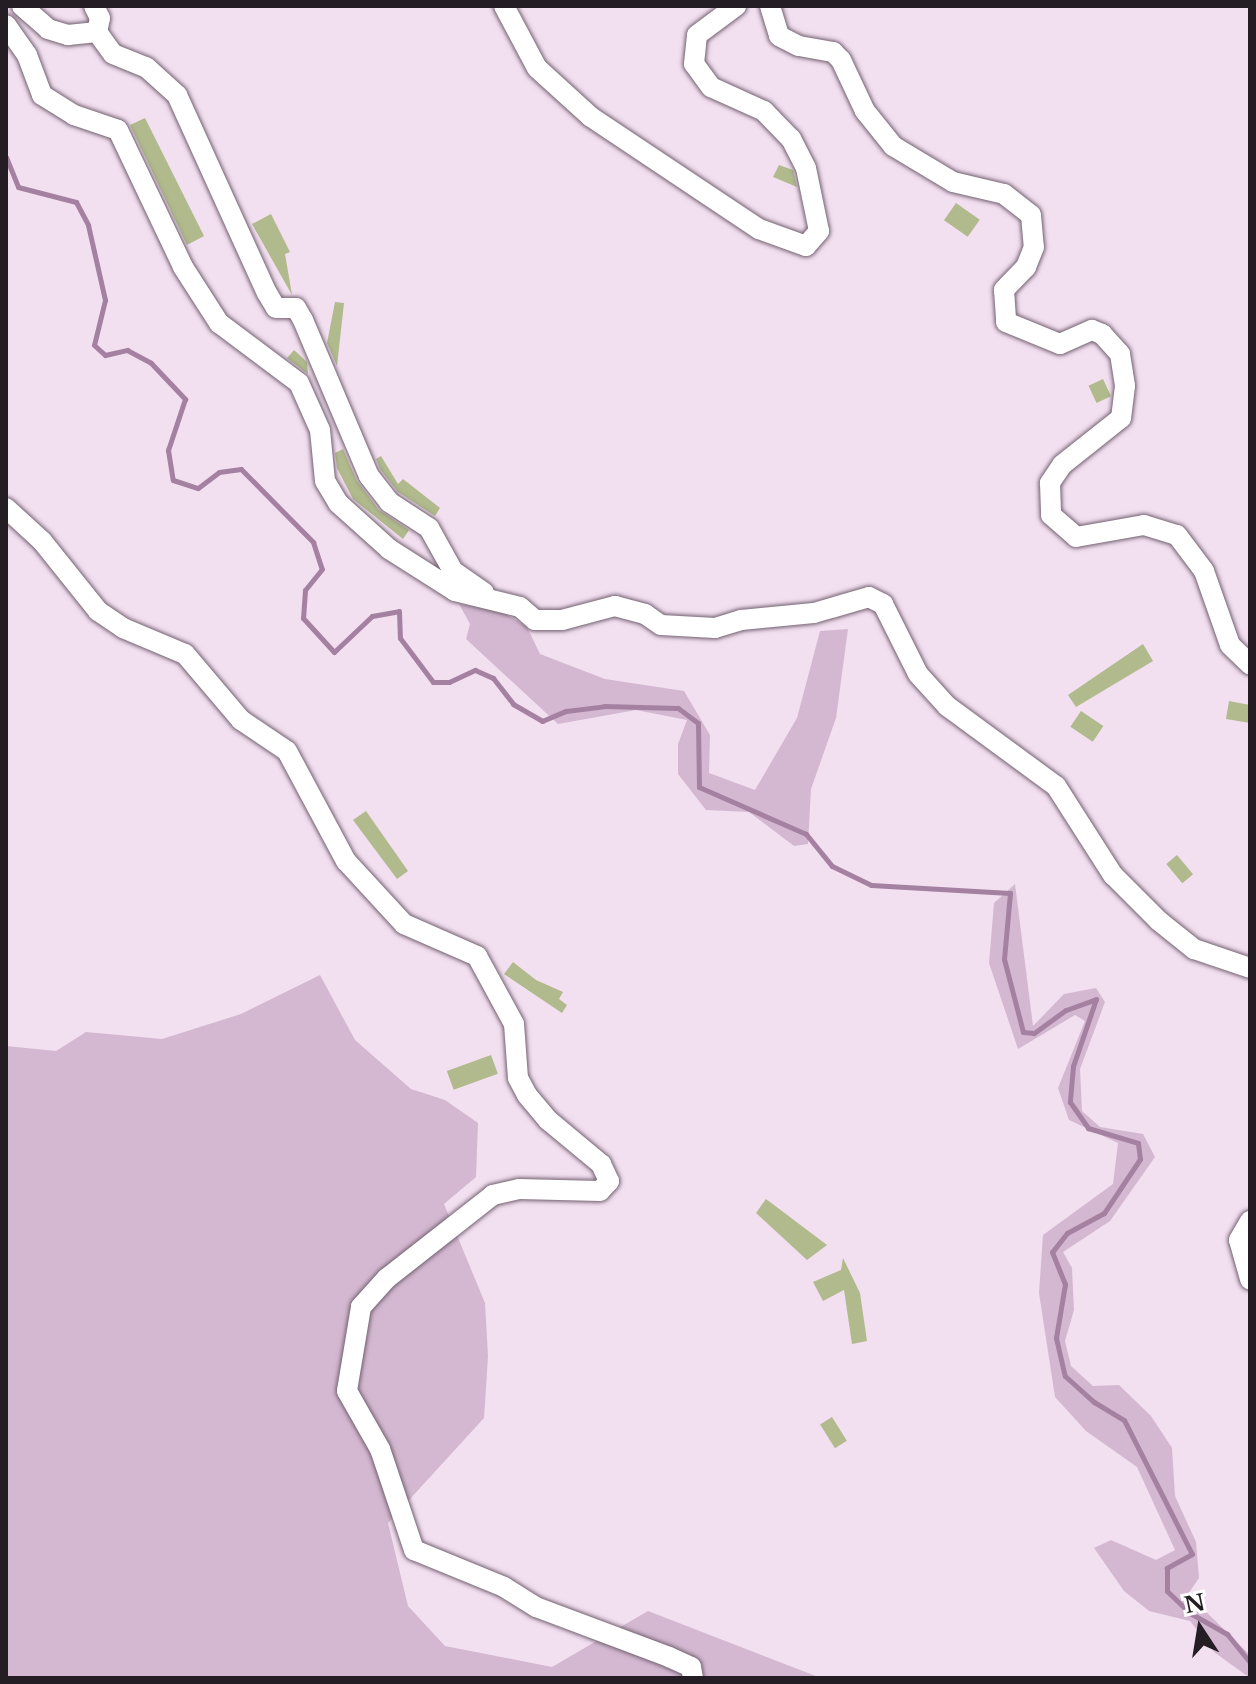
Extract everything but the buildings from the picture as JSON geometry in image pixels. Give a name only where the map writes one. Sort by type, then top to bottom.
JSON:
[{"type":"street","points":[[22,6],[54,33],[97,32]]},
{"type":"street","points":[[94,6],[100,18],[97,32],[113,54],[146,67],[177,95],[267,293],[276,308],[296,308],[303,320],[336,408],[369,476],[389,502],[429,528],[453,571],[490,598]]},
{"type":"street","points":[[504,6],[533,62],[591,117],[759,229],[806,246],[819,231],[806,168],[791,139],[764,111],[711,87],[694,64],[697,35],[736,6]]},
{"type":"street","points":[[770,6],[779,36],[799,46],[833,52],[841,60],[865,111],[902,154],[953,182],[1004,194],[1031,215],[1031,258],[1004,290],[1006,322],[1060,344],[1092,330],[1102,334],[1120,354],[1125,386],[1121,418],[1062,465],[1050,483],[1051,515],[1076,537],[1144,525],[1177,535],[1204,571],[1230,645],[1250,664]]},
{"type":"street","points":[[6,25],[27,55],[42,95],[74,115],[118,130],[183,267],[219,323],[299,383],[320,430],[325,481],[338,503],[389,549],[455,591],[520,607],[535,620],[562,620],[615,606],[645,614],[661,625],[715,628],[741,620],[814,613],[869,597],[883,604],[918,674],[947,706],[1056,786],[1113,875],[1150,912],[1194,949],[1250,968]]},
{"type":"street","points":[[6,508],[42,541],[98,611],[123,628],[185,654],[241,720],[287,751],[346,861],[404,924],[477,956],[514,1024],[518,1078],[527,1095],[548,1120],[601,1164],[609,1181],[600,1191],[519,1189],[493,1195],[397,1269],[361,1307],[346,1371],[347,1391],[380,1449],[414,1550],[504,1587],[536,1607],[691,1667],[693,1678]]},
{"type":"street","points":[[1250,1221],[1239,1240],[1250,1279]]},
{"type":"shaded area","points":[[459,604],[502,612],[527,627],[540,654],[605,679],[684,691],[710,735],[709,773],[755,790],[797,718],[820,631],[848,629],[836,718],[811,789],[808,844],[794,846],[749,812],[706,810],[678,774],[678,744],[687,720],[636,710],[558,724],[466,639],[470,624]]},
{"type":"shaded area","points":[[1015,884],[1033,1026],[1064,994],[1096,988],[1105,1002],[1080,1069],[1082,1111],[1100,1127],[1143,1134],[1155,1157],[1110,1221],[1063,1252],[1072,1268],[1074,1310],[1065,1341],[1071,1366],[1093,1386],[1119,1385],[1151,1416],[1172,1448],[1175,1496],[1196,1542],[1199,1578],[1188,1594],[1250,1655],[1250,1678],[1214,1652],[1190,1621],[1149,1611],[1124,1591],[1094,1548],[1111,1540],[1156,1560],[1175,1550],[1137,1467],[1086,1431],[1055,1397],[1039,1293],[1043,1235],[1113,1184],[1118,1143],[1069,1120],[1058,1088],[1085,1021],[1075,1015],[1018,1049],[989,963],[994,903]]},
{"type":"shaded area","points":[[320,975],[355,1040],[411,1089],[445,1100],[478,1123],[476,1177],[444,1204],[485,1303],[488,1356],[484,1418],[388,1523],[408,1606],[445,1646],[552,1667],[648,1611],[821,1678],[6,1678],[6,1046],[56,1051],[86,1032],[162,1039],[241,1014]]},
{"type":"waterway","points":[[6,157],[18,187],[76,202],[88,225],[105,300],[94,345],[105,355],[127,350],[151,363],[185,399],[168,450],[173,480],[198,488],[219,472],[241,469],[313,542],[322,569],[305,590],[303,618],[334,652],[372,616],[399,611],[400,638],[433,682],[449,682],[475,670],[493,678],[513,704],[542,721],[566,711],[604,706],[678,708],[698,723],[699,787],[806,834],[832,866],[871,885],[1010,893],[1004,959],[1023,1032],[1034,1033],[1066,1010],[1096,999],[1073,1066],[1070,1102],[1088,1128],[1138,1143],[1140,1159],[1104,1213],[1067,1233],[1052,1252],[1065,1284],[1056,1338],[1065,1376],[1094,1402],[1124,1420],[1192,1554],[1167,1568],[1167,1591],[1190,1613],[1227,1634],[1250,1662]]}]
